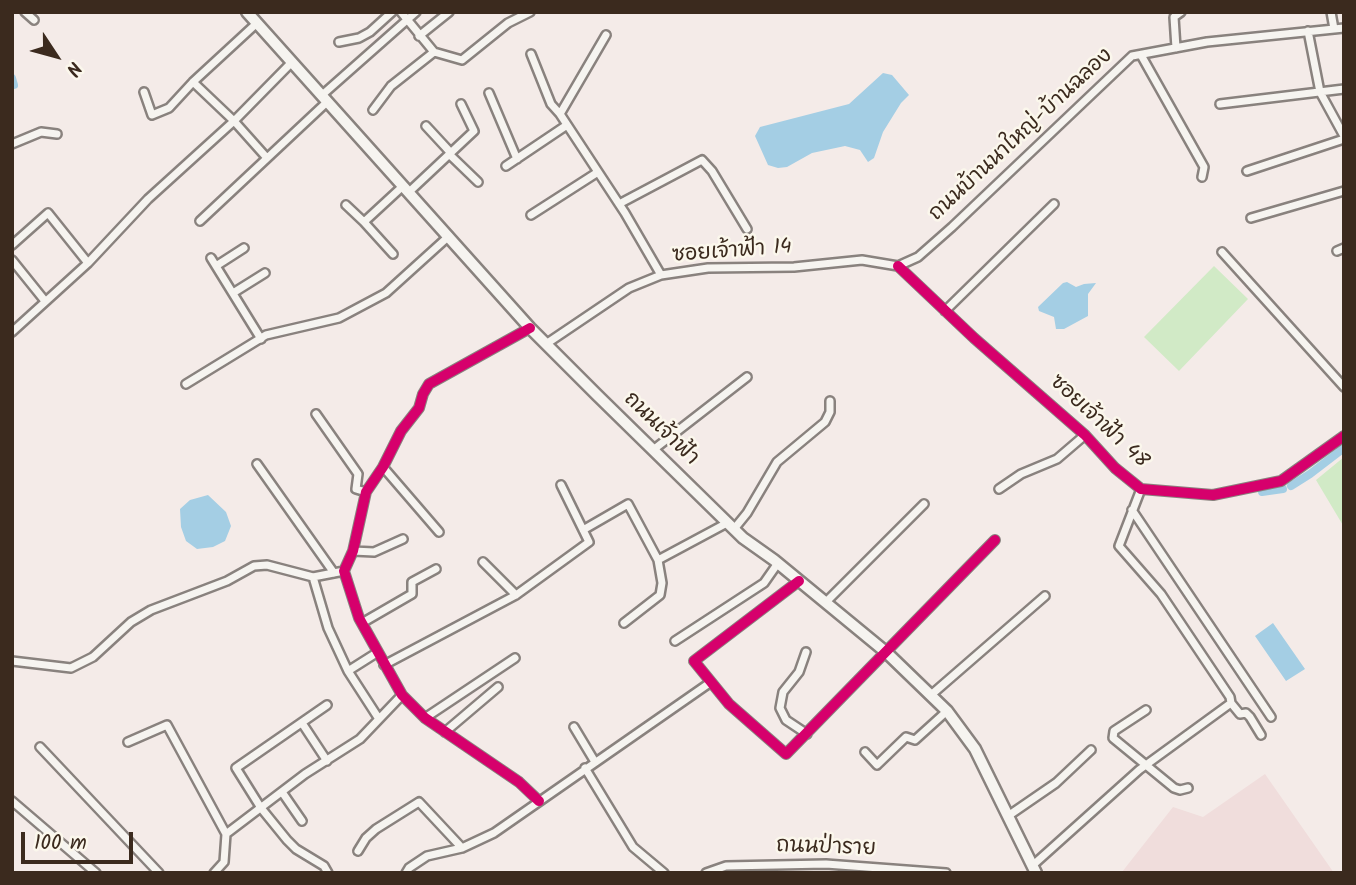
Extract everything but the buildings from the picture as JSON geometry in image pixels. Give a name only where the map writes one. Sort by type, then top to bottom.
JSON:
[{"type":"main road","name":"ถนนเจ้าฟ้า","points":[[247,12],[546,344],[731,526],[887,653],[947,711],[975,749],[1034,869]]},
{"type":"street","points":[[25,12],[34,20]]},
{"type":"street","points":[[339,42],[359,38],[370,32],[392,12]]},
{"type":"street","points":[[200,221],[267,158],[404,16],[416,12]]},
{"type":"street","points":[[419,36],[449,12]]},
{"type":"street","points":[[404,16],[434,52],[462,61],[508,23],[530,12]]},
{"type":"street","points":[[1175,48],[1174,17],[1181,12]]},
{"type":"street","points":[[1331,12],[1334,29]]},
{"type":"street","points":[[144,92],[152,115],[169,108],[257,23]]},
{"type":"street","name":"ถนนบ้านนาใหญ่-บ้านฉลอง","points":[[898,266],[918,257],[1132,56],[1206,42],[1344,28]]},
{"type":"street","points":[[1247,170],[1344,137],[1320,92],[1308,31]]},
{"type":"street","points":[[560,114],[606,35]]},
{"type":"street","points":[[373,110],[391,86],[434,52]]},
{"type":"street","points":[[531,54],[551,104],[619,204],[661,275]]},
{"type":"street","points":[[1141,55],[1204,167],[1202,177]]},
{"type":"street","points":[[12,331],[88,263],[148,199],[234,121],[292,62]]},
{"type":"street","points":[[193,82],[234,121],[267,158]]},
{"type":"street","points":[[1220,104],[1344,89]]},
{"type":"street","points":[[489,93],[517,159]]},
{"type":"street","points":[[364,222],[474,131],[461,104]]},
{"type":"street","points":[[506,166],[567,125]]},
{"type":"street","points":[[426,126],[478,183]]},
{"type":"street","points":[[12,144],[41,132],[57,134]]},
{"type":"street","points":[[619,204],[702,160],[712,171],[747,229]]},
{"type":"street","points":[[531,215],[598,172]]},
{"type":"street","points":[[1251,218],[1344,191]]},
{"type":"street","points":[[945,311],[1054,204]]},
{"type":"street","points":[[346,205],[393,254]]},
{"type":"street","points":[[12,245],[48,213],[88,263]]},
{"type":"street","points":[[186,384],[266,335],[339,318],[386,293],[449,236]]},
{"type":"street","points":[[216,266],[244,248]]},
{"type":"street","points":[[1222,252],[1344,387]]},
{"type":"street","points":[[211,258],[261,339]]},
{"type":"street","name":"ซอยเจ้าฟ้า 14","points":[[546,344],[629,288],[661,275],[708,268],[794,267],[862,260],[898,266]]},
{"type":"street","points":[[15,261],[45,301]]},
{"type":"street","points":[[12,272],[15,261]]},
{"type":"street","name":"ซอยเจ้าฟ้า 48","points":[[898,266],[1086,435],[1115,468],[1141,489],[1213,495],[1281,481],[1344,436]]},
{"type":"street","points":[[233,293],[265,273]]},
{"type":"street","points":[[530,328],[429,384],[422,394],[419,408],[401,431],[383,467],[366,492],[353,551],[344,571],[362,623],[402,695],[425,718],[519,782],[539,801]]},
{"type":"street","points":[[653,450],[747,377]]},
{"type":"street","points":[[658,560],[731,526],[747,513],[777,462],[825,422],[831,401]]},
{"type":"street","points":[[316,414],[358,474],[356,489],[366,492]]},
{"type":"street","points":[[999,488],[1021,474],[1056,459],[1086,435]]},
{"type":"street","points":[[257,464],[334,573]]},
{"type":"street","points":[[383,467],[439,532]]},
{"type":"street","points":[[384,665],[516,595],[589,542],[561,485]]},
{"type":"street","points":[[1141,489],[1119,546],[1161,594],[1230,697],[1231,703],[1240,714],[1246,713],[1250,717],[1261,735]]},
{"type":"street","points":[[583,530],[628,504],[658,560],[662,583],[660,595],[624,623]]},
{"type":"street","points":[[826,602],[924,504]]},
{"type":"street","points":[[1132,510],[1271,717]]},
{"type":"street","points":[[353,551],[374,552],[403,539]]},
{"type":"street","points":[[799,581],[694,661],[729,704],[786,754],[995,540]]},
{"type":"street","points":[[483,562],[516,595]]},
{"type":"street","points":[[675,641],[764,583],[778,564]]},
{"type":"street","points":[[12,662],[71,668],[93,657],[131,622],[151,610],[227,581],[254,566],[267,565],[313,577],[344,571]]},
{"type":"street","points":[[362,623],[412,594],[412,582],[436,569]]},
{"type":"street","points":[[313,577],[328,628],[348,671],[379,719]]},
{"type":"street","points":[[931,695],[1045,596]]},
{"type":"street","points":[[348,671],[378,652]]},
{"type":"street","points":[[806,652],[799,672],[783,692],[780,708],[786,720],[807,734]]},
{"type":"street","points":[[425,718],[515,658]]},
{"type":"street","points":[[406,873],[427,856],[462,848],[494,833],[711,682]]},
{"type":"street","points":[[445,732],[498,687]]},
{"type":"street","points":[[226,834],[360,738],[402,695]]},
{"type":"street","points":[[1034,869],[1146,765],[1231,703]]},
{"type":"street","points":[[327,705],[236,768],[261,808],[296,849],[324,866],[328,873]]},
{"type":"street","points":[[1146,710],[1114,731],[1112,736],[1174,788],[1188,788]]},
{"type":"street","points":[[865,752],[877,765],[906,737],[915,740],[947,711]]},
{"type":"street","points":[[302,723],[327,761]]},
{"type":"street","points":[[128,742],[167,724],[226,834],[224,862],[214,873]]},
{"type":"street","points":[[574,727],[595,762]]},
{"type":"street","points":[[40,747],[159,873]]},
{"type":"street","points":[[1008,816],[1056,783],[1091,750]]},
{"type":"street","points":[[586,768],[634,847],[664,873]]},
{"type":"street","points":[[282,792],[302,821]]},
{"type":"street","points":[[12,801],[96,873]]},
{"type":"street","points":[[358,851],[376,829],[419,802],[462,848]]},
{"type":"street","points":[[764,864],[771,873]]},
{"type":"street","name":"ถนนป่าราย","points":[[706,873],[726,866],[764,864],[826,864],[946,873]]},
{"type":"shaded area","points":[[1265,774],[1334,873],[1122,872],[1173,807],[1203,817]]},
{"type":"green space","points":[[1214,266],[1248,299],[1179,371],[1144,337]]},
{"type":"green space","points":[[1344,457],[1344,527],[1316,480]]},
{"type":"water","points":[[883,73],[892,75],[909,95],[883,132],[874,158],[868,162],[860,150],[845,146],[812,153],[787,167],[768,165],[755,136],[760,127],[849,104]]},
{"type":"water","points":[[1067,282],[1076,287],[1096,283],[1088,294],[1088,316],[1064,329],[1056,329],[1054,317],[1039,311],[1038,307]]},
{"type":"water","points":[[208,495],[226,512],[231,526],[225,541],[213,547],[197,549],[186,541],[181,527],[180,509],[190,500]]},
{"type":"water","points":[[1273,623],[1305,669],[1286,681],[1255,636]]},
{"type":"waterway","points":[[12,78],[14,85]]},
{"type":"waterway","points":[[1291,486],[1344,448]]},
{"type":"waterway","points":[[1262,492],[1283,489]]},
{"type":"cycle path","points":[[898,266],[974,338],[1085,435],[1115,468],[1141,489],[1213,495],[1281,481],[1344,436]]},
{"type":"cycle path","points":[[530,328],[429,384],[419,408],[401,431],[383,467],[366,492],[353,551],[344,571],[359,618],[402,695],[425,718],[519,782],[539,801]]},
{"type":"cycle path","points":[[799,581],[694,661],[729,704],[786,754],[995,540]]}]
